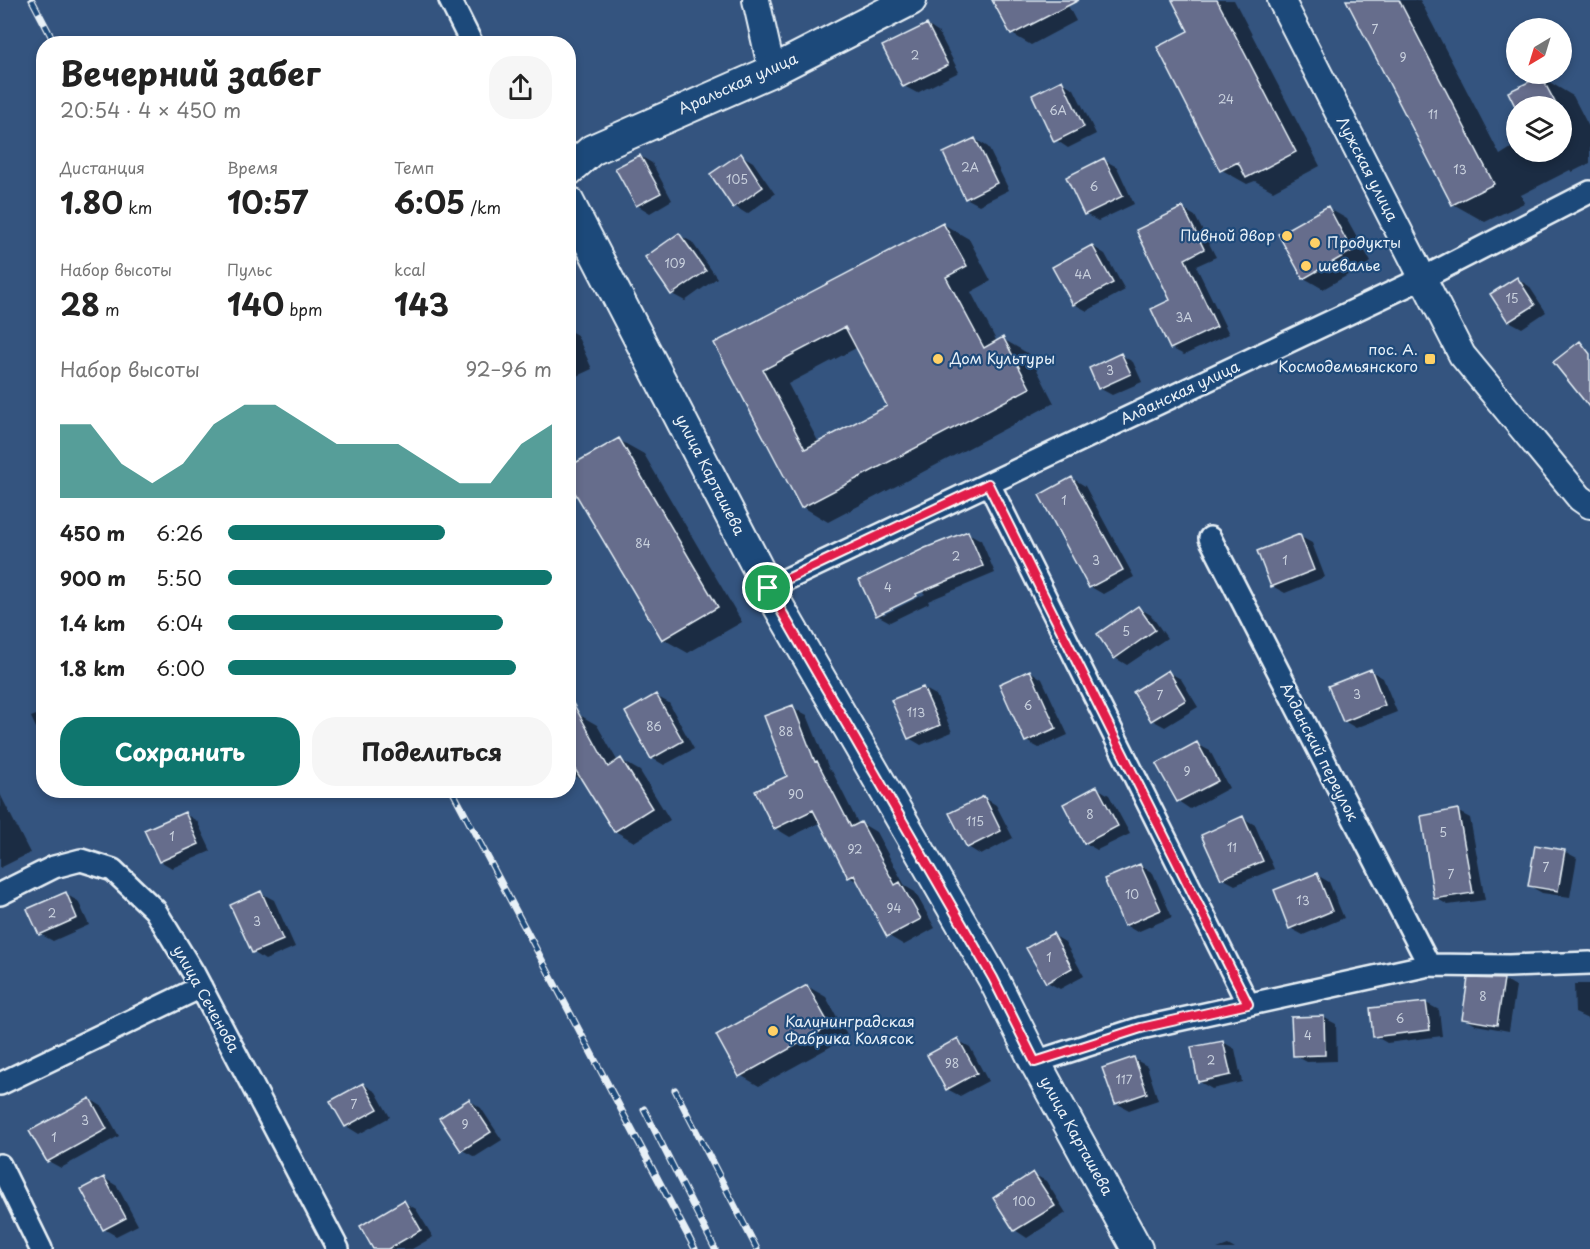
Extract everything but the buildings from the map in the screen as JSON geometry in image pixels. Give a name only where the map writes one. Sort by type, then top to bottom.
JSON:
[{"type":"main road","name":"Аральская улица","points":[[576,164],[592,150],[772,71],[911,0]]},
{"type":"main road","name":"улица Карташева","points":[[576,216],[768,588],[993,978],[1035,1062],[1137,1249]]},
{"type":"street","points":[[450,0],[468,36]]},
{"type":"street","points":[[756,0],[772,71]]},
{"type":"street","name":"Лужская улица","points":[[1281,0],[1462,355],[1580,498],[1590,505]]},
{"type":"street","name":"Алданская улица","points":[[768,588],[1423,278],[1590,192]]},
{"type":"street","points":[[988,484],[1248,1004]]},
{"type":"street","name":"Алданский переулок","points":[[1210,538],[1429,965]]},
{"type":"street","name":"улица Сеченова","points":[[0,894],[54,867],[81,860],[113,870],[155,910],[201,987],[338,1249]]},
{"type":"street","points":[[1035,1062],[1141,1028],[1429,965],[1509,966],[1590,963]]},
{"type":"street","points":[[0,1084],[201,987]]},
{"type":"street","points":[[0,1166],[41,1249]]},
{"type":"railway","points":[[32,0],[51,36]]},
{"type":"railway","points":[[456,798],[695,1249]]},
{"type":"railway","points":[[675,1090],[757,1249]]},
{"type":"railway","points":[[644,1109],[715,1249]]},
{"type":"place","name":"Пивной двор","points":[[1287,236]]},
{"type":"place","name":"Продукты","points":[[1315,243]]},
{"type":"place","name":"шевалье","points":[[1306,266]]},
{"type":"place","name":"Дом Культуры","points":[[938,359]]},
{"type":"place","name":"пос. А. Космодемьянского","points":[[1430,359]]},
{"type":"place","name":"Калининградская Фабрика Колясок","points":[[773,1031]]},
{"type":"route","points":[[988,484],[1248,1004],[1141,1028],[1035,1062],[993,978],[768,588],[988,484]]}]
